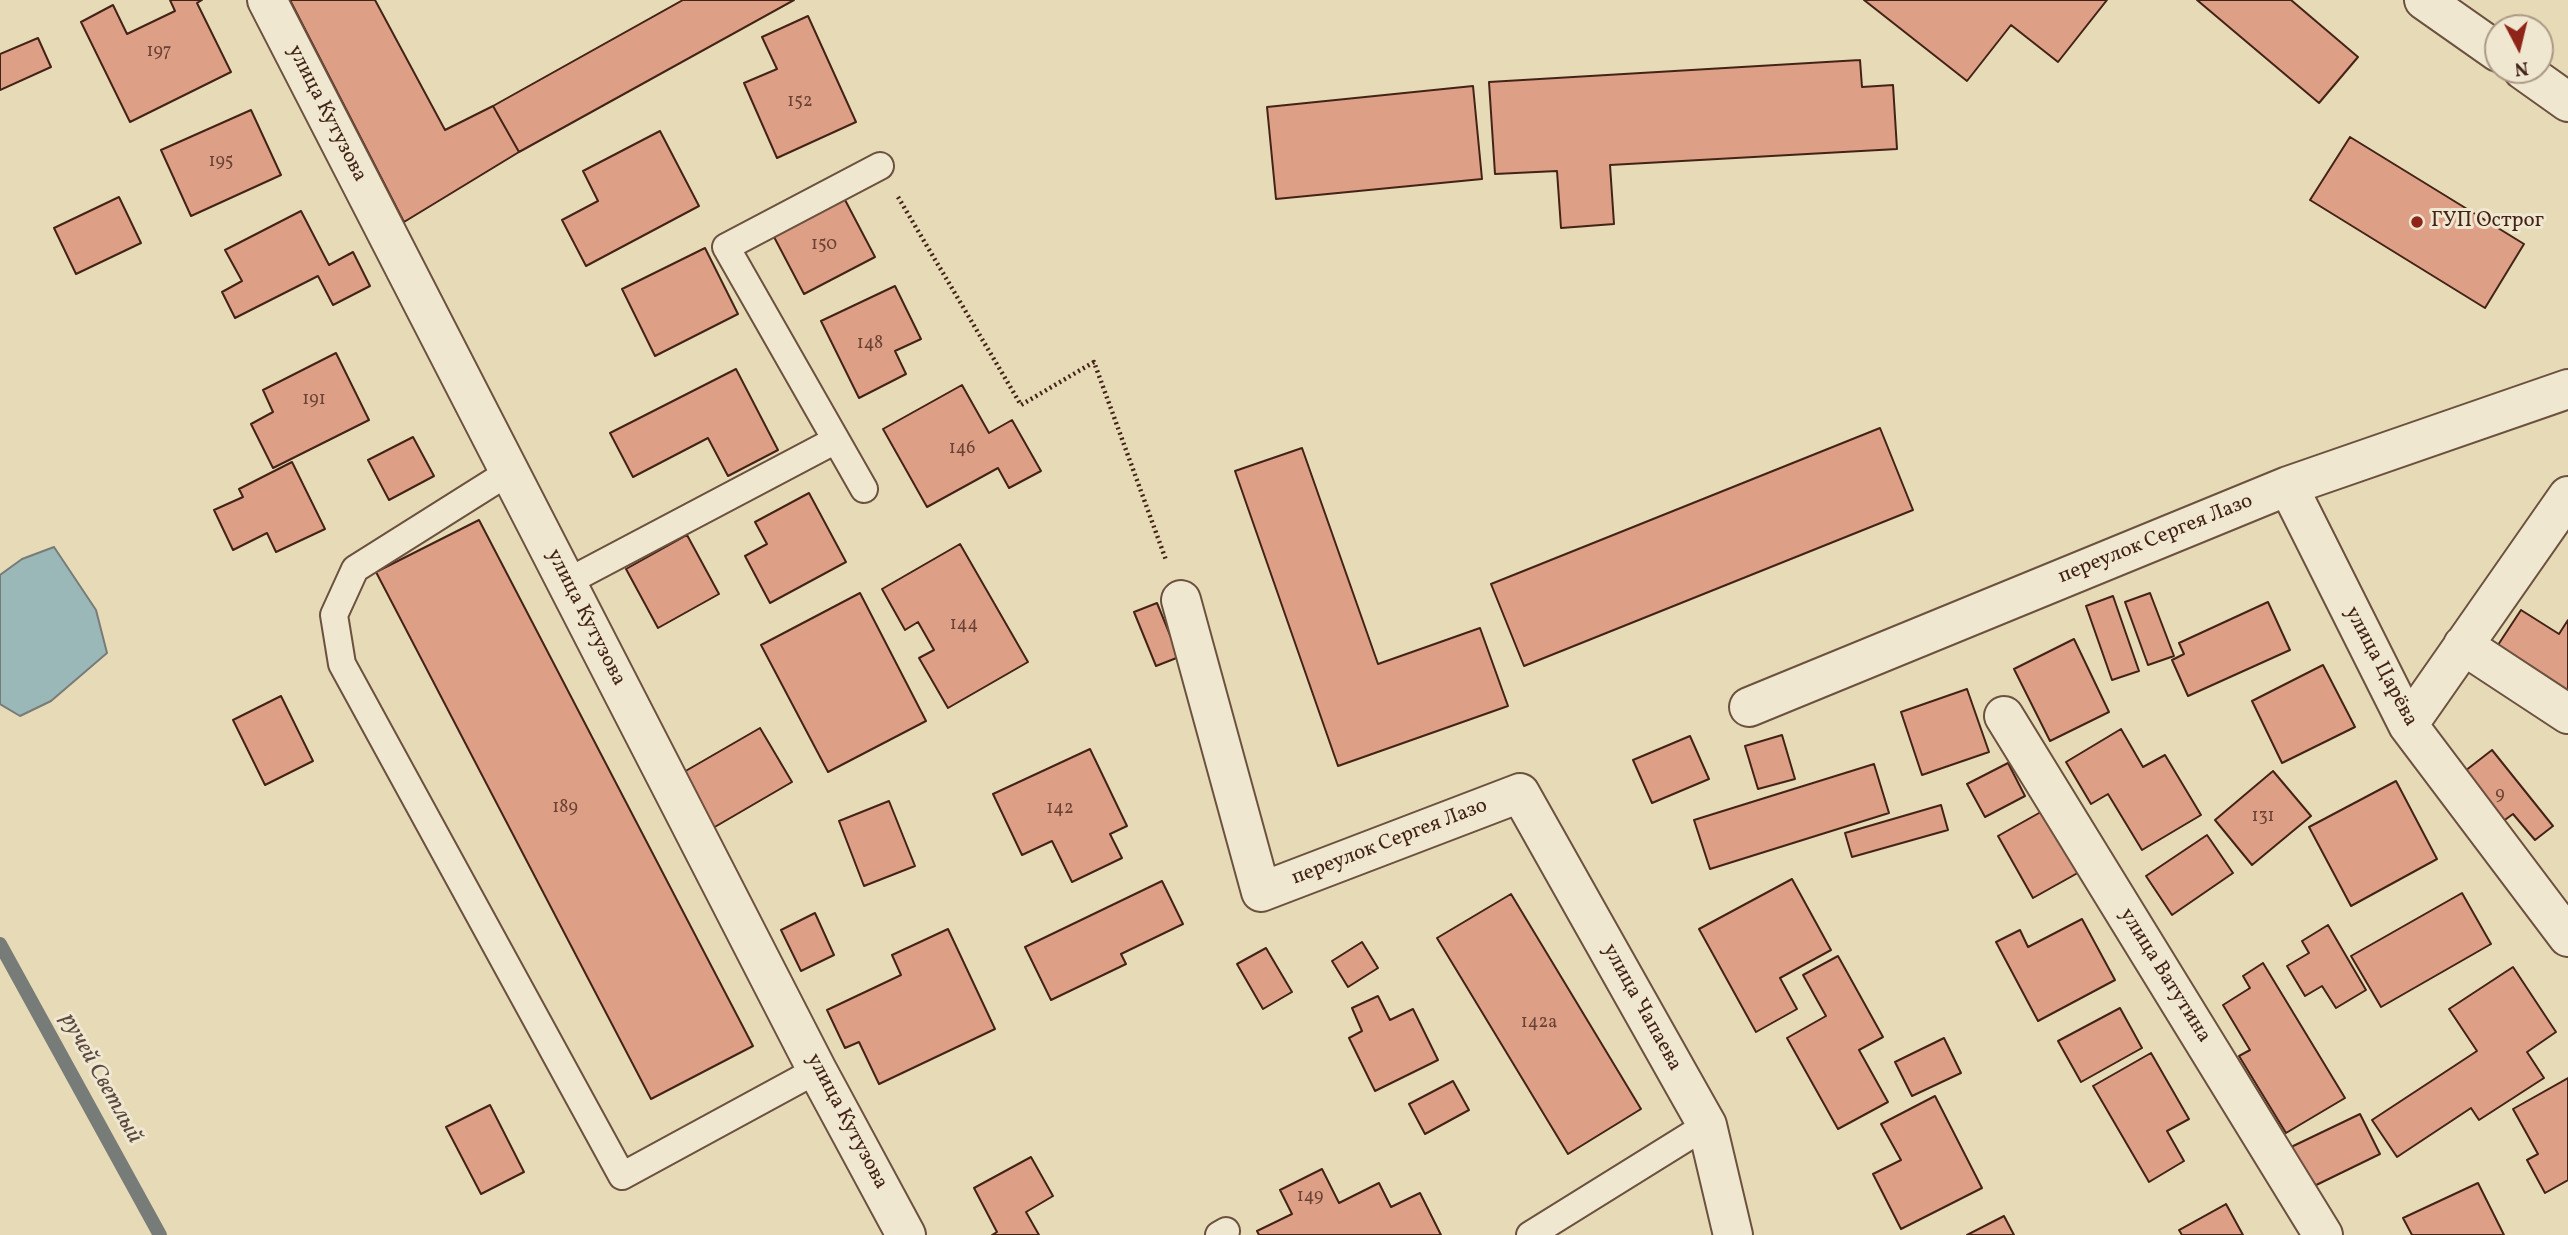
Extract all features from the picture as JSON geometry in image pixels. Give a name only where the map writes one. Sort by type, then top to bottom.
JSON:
[{"type":"street","name":"улица Кутузова","points":[[267,0],[817,1070],[906,1235]]},
{"type":"street","points":[[2424,0],[2484,42]]},
{"type":"street","points":[[2543,84],[2568,102]]},
{"type":"street","name":"переулок Сергея Лазо","points":[[1749,707],[2288,486],[2568,389]]},
{"type":"street","name":"улица Царёва","points":[[2288,486],[2407,725],[2568,937]]},
{"type":"street","points":[[2407,725],[2568,496]]},
{"type":"street","name":"переулок Сергея Лазо","points":[[1181,600],[1261,892],[1520,793]]},
{"type":"street","points":[[2463,645],[2568,714]]},
{"type":"street","name":"улица Ватутина","points":[[2004,716],[2323,1235]]},
{"type":"street","name":"улица Чапаева","points":[[1520,793],[1707,1125],[1733,1235]]},
{"type":"lane","points":[[864,489],[726,247],[880,166]]},
{"type":"lane","points":[[568,582],[836,440]]},
{"type":"lane","points":[[509,472],[355,569],[334,615],[342,664],[622,1176],[817,1070]]},
{"type":"lane","points":[[1530,1235],[1707,1125]]},
{"type":"path","points":[[880,166],[1021,405],[1094,362],[1181,600]]},
{"type":"water","points":[[54,547],[96,610],[107,653],[51,701],[20,716],[0,704],[0,575],[22,559]]},
{"type":"building","points":[[170,0],[202,0],[197,3],[231,72],[130,122],[81,22],[113,5],[127,34],[175,11]]},
{"type":"building","points":[[290,0],[375,0],[445,130],[493,106],[519,152],[404,222]]},
{"type":"building","points":[[683,0],[794,0],[519,152],[493,106]]},
{"type":"building","points":[[1864,0],[2107,0],[2058,62],[2011,25],[1967,81]]},
{"type":"building","points":[[2197,0],[2291,0],[2358,57],[2319,103]]},
{"type":"building","points":[[808,16],[856,122],[777,158],[744,83],[777,69],[762,37]]},
{"type":"building","points":[[38,38],[51,67],[0,90],[0,54]]},
{"type":"building","points":[[1860,60],[1862,87],[1893,85],[1897,149],[1610,165],[1614,224],[1561,228],[1557,171],[1495,174],[1489,82]]},
{"type":"building","points":[[1473,86],[1482,179],[1276,199],[1267,107]]},
{"type":"building","points":[[251,110],[281,175],[191,216],[161,150]]},
{"type":"building","points":[[660,131],[699,206],[586,266],[562,220],[598,201],[583,171]]},
{"type":"building","name":"ГУП Острог","points":[[2350,137],[2524,244],[2485,308],[2310,200]]},
{"type":"building","points":[[119,197],[141,243],[76,274],[54,228]]},
{"type":"building","points":[[844,198],[875,257],[804,294],[773,235]]},
{"type":"building","points":[[301,211],[329,265],[353,252],[370,286],[333,305],[318,276],[235,318],[222,292],[242,281],[225,250]]},
{"type":"building","points":[[705,248],[738,314],[655,356],[622,289]]},
{"type":"building","points":[[895,286],[921,339],[895,351],[906,374],[859,398],[821,321]]},
{"type":"building","points":[[336,353],[369,420],[273,468],[251,424],[273,412],[263,390]]},
{"type":"building","points":[[736,369],[778,450],[728,476],[708,438],[633,477],[610,433]]},
{"type":"building","points":[[962,385],[989,433],[1012,420],[1041,471],[1009,488],[998,468],[927,507],[883,429]]},
{"type":"building","points":[[1880,428],[1913,510],[1524,666],[1491,584]]},
{"type":"building","points":[[413,437],[434,476],[389,500],[368,460]]},
{"type":"building","points":[[1302,448],[1378,664],[1480,628],[1508,706],[1338,766],[1235,471]]},
{"type":"building","points":[[292,462],[325,529],[276,552],[267,533],[233,550],[214,510],[243,497],[239,489]]},
{"type":"building","points":[[809,493],[846,562],[770,603],[745,556],[767,544],[755,522]]},
{"type":"building","points":[[479,520],[753,1046],[651,1099],[376,572]]},
{"type":"building","points":[[687,535],[719,594],[658,628],[626,569]]},
{"type":"building","points":[[960,544],[1028,662],[948,708],[919,658],[934,650],[918,622],[905,630],[882,589]]},
{"type":"building","points":[[860,593],[926,721],[828,772],[761,645]]},
{"type":"building","points":[[2150,593],[2174,656],[2148,665],[2125,602]]},
{"type":"building","points":[[2113,596],[2139,671],[2112,680],[2086,606]]},
{"type":"building","points":[[2268,602],[2290,650],[2188,696],[2172,660],[2184,654],[2179,643]]},
{"type":"building","points":[[1157,603],[1179,657],[1156,666],[1134,612]]},
{"type":"building","points":[[2521,610],[2559,634],[2568,620],[2568,694],[2496,648]]},
{"type":"building","points":[[2074,639],[2109,712],[2050,741],[2014,669]]},
{"type":"building","points":[[2323,665],[2355,727],[2282,763],[2252,701]]},
{"type":"building","points":[[1967,689],[1989,752],[1922,775],[1901,712]]},
{"type":"building","points":[[281,696],[313,761],[265,785],[233,720]]},
{"type":"building","points":[[760,728],[792,782],[701,835],[670,780]]},
{"type":"building","points":[[2121,729],[2143,767],[2165,755],[2201,815],[2142,850],[2108,794],[2091,804],[2066,762]]},
{"type":"building","points":[[1782,735],[1795,779],[1758,789],[1745,746]]},
{"type":"building","points":[[1690,736],[1709,779],[1652,803],[1633,760]]},
{"type":"building","points":[[1090,749],[1127,826],[1110,834],[1122,858],[1072,882],[1052,841],[1022,855],[993,794]]},
{"type":"building","points":[[2492,750],[2553,826],[2535,840],[2513,814],[2495,827],[2456,778]]},
{"type":"building","points":[[2008,763],[2025,796],[1985,817],[1967,784]]},
{"type":"building","points":[[1874,764],[1889,813],[1710,869],[1694,820]]},
{"type":"building","points":[[2273,771],[2311,816],[2252,865],[2215,820]]},
{"type":"building","points":[[2396,781],[2437,859],[2351,906],[2309,827]]},
{"type":"building","points":[[889,801],[915,866],[864,886],[839,821]]},
{"type":"building","points":[[1941,805],[1948,830],[1852,857],[1845,833]]},
{"type":"building","points":[[2048,808],[2083,870],[2033,898],[1998,836]]},
{"type":"building","points":[[2207,835],[2233,873],[2172,915],[2146,876]]},
{"type":"building","points":[[1792,879],[1831,950],[1780,978],[1797,1009],[1756,1032],[1699,929]]},
{"type":"building","points":[[1162,881],[1183,924],[1121,954],[1126,964],[1051,1000],[1025,947]]},
{"type":"building","points":[[2462,893],[2491,944],[2381,1007],[2351,956]]},
{"type":"building","points":[[1511,894],[1641,1109],[1568,1154],[1437,938]]},
{"type":"building","points":[[815,913],[834,955],[801,971],[781,930]]},
{"type":"building","points":[[2082,919],[2115,980],[2038,1021],[1996,942],[2020,930],[2028,947]]},
{"type":"building","points":[[2328,925],[2366,990],[2336,1008],[2322,986],[2305,996],[2287,966],[2309,953],[2302,941]]},
{"type":"building","points":[[948,929],[995,1029],[879,1084],[859,1042],[845,1048],[827,1010],[901,975],[892,955]]},
{"type":"building","points":[[1362,942],[1378,968],[1348,987],[1332,961]]},
{"type":"building","points":[[1266,948],[1292,992],[1263,1009],[1237,964]]},
{"type":"building","points":[[1838,956],[1883,1037],[1859,1050],[1888,1102],[1838,1129],[1787,1038],[1826,1016],[1803,975]]},
{"type":"building","points":[[2263,963],[2345,1098],[2286,1133],[2239,1056],[2250,1050],[2223,1005],[2250,988],[2243,976]]},
{"type":"building","points":[[2513,967],[2556,1032],[2527,1052],[2544,1078],[2479,1120],[2471,1108],[2397,1157],[2372,1120],[2477,1051],[2449,1009]]},
{"type":"building","points":[[1378,996],[1390,1020],[1413,1009],[1438,1060],[1375,1091],[1349,1038],[1362,1031],[1352,1008]]},
{"type":"building","points":[[2120,1008],[2142,1048],[2081,1082],[2058,1041]]},
{"type":"building","points":[[1944,1038],[1961,1073],[1912,1096],[1895,1062]]},
{"type":"building","points":[[2151,1053],[2189,1119],[2167,1131],[2184,1161],[2149,1182],[2093,1086]]},
{"type":"building","points":[[2568,1078],[2568,1180],[2545,1193],[2527,1160],[2538,1154],[2513,1109]]},
{"type":"building","points":[[1453,1081],[1469,1110],[1425,1134],[1409,1104]]},
{"type":"building","points":[[1935,1096],[1982,1188],[1901,1229],[1873,1174],[1901,1160],[1881,1124]]},
{"type":"building","points":[[490,1105],[524,1172],[481,1194],[446,1127]]},
{"type":"building","points":[[2360,1114],[2380,1154],[2308,1189],[2289,1148]]},
{"type":"building","points":[[1031,1157],[1053,1196],[1026,1212],[1039,1235],[992,1235],[997,1232],[974,1188]]},
{"type":"building","points":[[1322,1169],[1339,1203],[1379,1183],[1391,1207],[1420,1193],[1441,1235],[1259,1235],[1257,1231],[1292,1214],[1280,1190]]},
{"type":"building","points":[[2478,1183],[2504,1235],[2412,1235],[2403,1218]]},
{"type":"building","points":[[2226,1204],[2243,1235],[2182,1235],[2179,1230]]},
{"type":"building","points":[[2004,1216],[2014,1235],[1967,1235]]},
{"type":"waterway","name":"ручей Светлый","points":[[0,944],[160,1235]]},
{"type":"place","name":"ГУП Острог","points":[[2417,222]]}]
